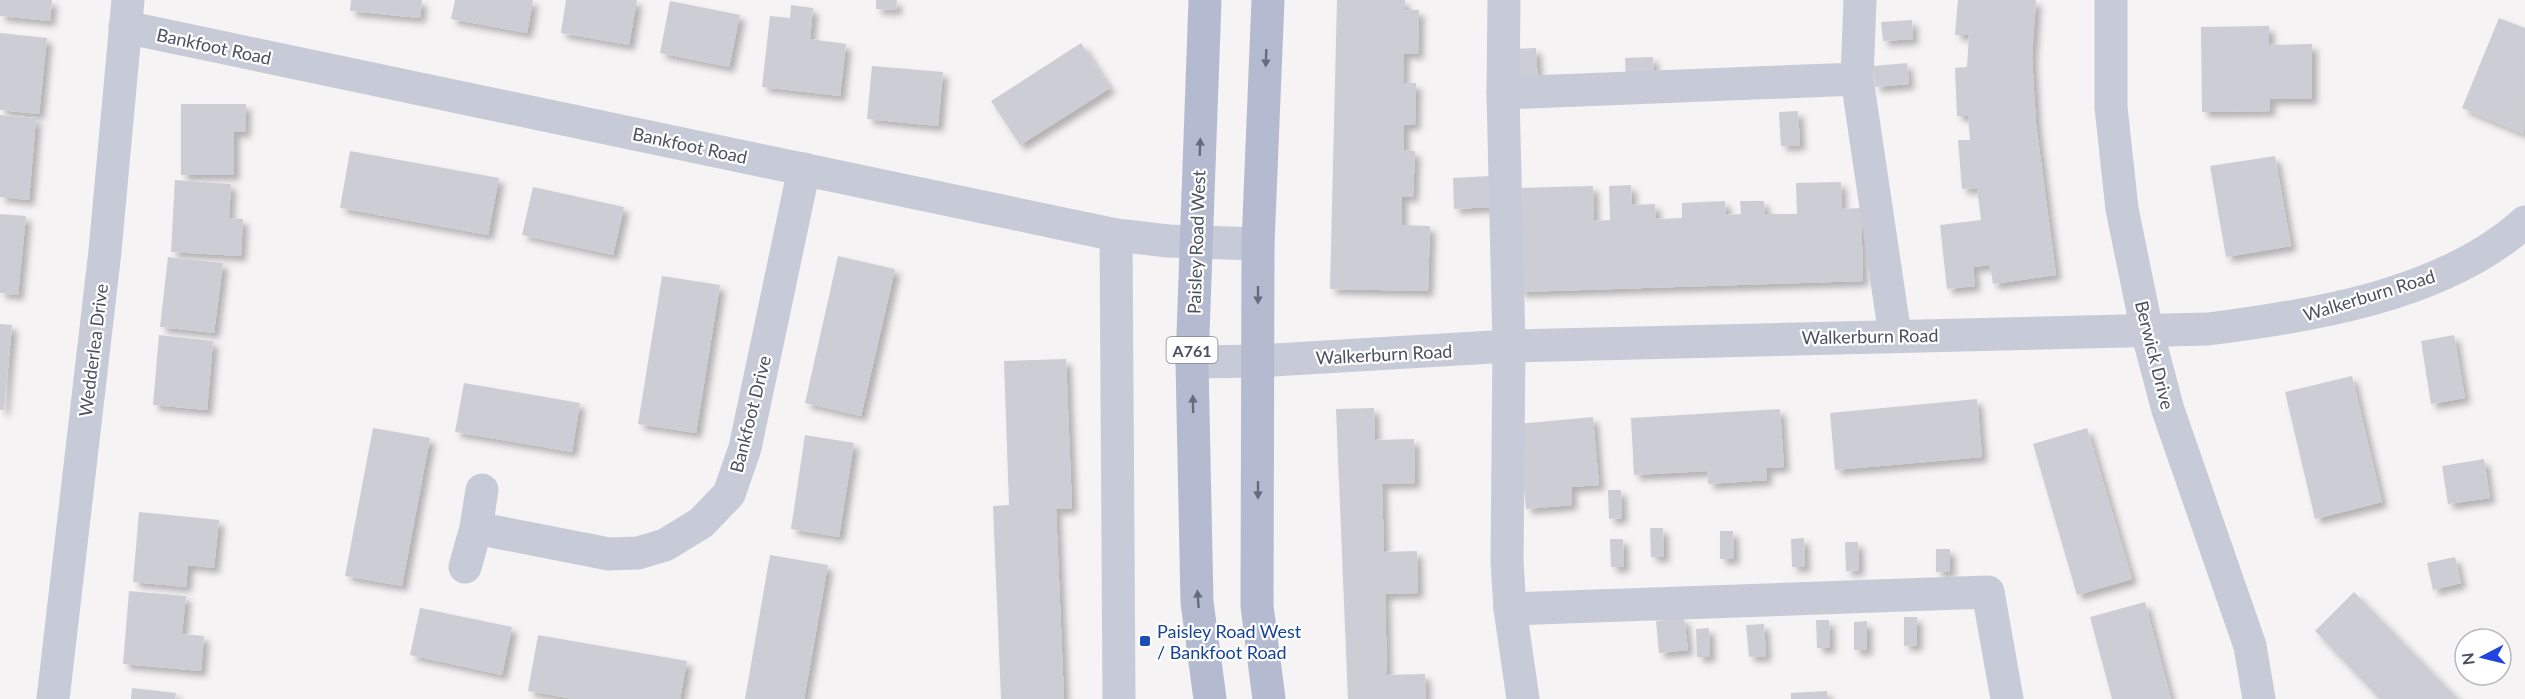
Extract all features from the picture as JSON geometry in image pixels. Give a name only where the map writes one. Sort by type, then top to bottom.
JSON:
[{"type":"main road","name":"Paisley Road West","points":[[1205,0],[1192,362],[1197,602],[1210,699]]},
{"type":"main road","points":[[1268,0],[1258,244],[1257,606],[1269,699]]},
{"type":"street","points":[[1504,0],[1503,93],[1509,346],[1506,561],[1510,609],[1523,699]]},
{"type":"street","points":[[1860,0],[1857,79],[1895,335]]},
{"type":"street","name":"Berwick Drive","points":[[2111,0],[2113,130],[2122,209],[2147,331],[2168,410],[2250,646],[2259,699]]},
{"type":"street","name":"Bankfoot Road","points":[[126,14],[804,169],[1116,235],[1196,242],[1258,244]]},
{"type":"street","name":"Wedderlea Drive","points":[[52,699],[105,251],[126,14]]},
{"type":"street","points":[[1503,93],[1857,79]]},
{"type":"street","name":"Bankfoot Drive","points":[[476,528],[609,554],[638,553],[665,545],[701,524],[729,494],[745,448],[804,169]]},
{"type":"street","name":"Walkerburn Road","points":[[1192,362],[1258,361],[1509,346],[2219,328],[2286,320],[2345,307],[2433,278],[2482,255],[2525,222]]},
{"type":"street","points":[[1116,235],[1119,699]]},
{"type":"street","points":[[465,567],[476,528],[482,490]]},
{"type":"street","points":[[1510,609],[1988,591],[2007,699]]},
{"type":"building","points":[[0,0],[52,0],[50,21],[0,16]]},
{"type":"building","points":[[351,0],[422,0],[420,18],[350,11]]},
{"type":"building","points":[[455,0],[533,0],[527,33],[451,19]]},
{"type":"building","points":[[566,0],[637,0],[629,45],[561,33]]},
{"type":"building","points":[[876,0],[897,0],[896,10],[876,9]]},
{"type":"building","points":[[1337,0],[1405,0],[1405,10],[1419,10],[1418,54],[1404,53],[1403,83],[1416,83],[1415,125],[1404,125],[1404,150],[1415,151],[1413,197],[1402,196],[1402,225],[1430,226],[1428,291],[1330,289]]},
{"type":"building","points":[[1958,0],[2036,0],[2032,57],[2036,124],[2056,275],[1993,284],[1990,265],[1973,267],[1975,286],[1947,289],[1940,225],[1981,220],[1977,188],[1962,189],[1958,140],[1970,140],[1968,116],[1957,116],[1955,68],[1967,67],[1969,35],[1955,35]]},
{"type":"building","points":[[670,1],[740,15],[729,67],[660,53]]},
{"type":"building","points":[[791,5],[813,8],[810,39],[846,44],[840,96],[762,87],[770,16],[790,18]]},
{"type":"building","points":[[2499,18],[2525,28],[2524,134],[2462,108]]},
{"type":"building","points":[[1912,20],[1913,39],[1883,41],[1881,22]]},
{"type":"building","points":[[2269,26],[2269,45],[2312,44],[2312,99],[2270,99],[2270,111],[2202,112],[2201,27]]},
{"type":"building","points":[[0,33],[47,38],[39,114],[0,110]]},
{"type":"building","points":[[1081,43],[1110,88],[1020,145],[991,101]]},
{"type":"building","points":[[1536,48],[1538,87],[1513,87],[1512,49]]},
{"type":"building","points":[[1653,57],[1654,78],[1626,80],[1625,58]]},
{"type":"building","points":[[1907,63],[1909,84],[1875,87],[1873,66]]},
{"type":"building","points":[[872,66],[943,72],[938,126],[867,119]]},
{"type":"building","points":[[181,104],[246,104],[245,132],[234,132],[234,175],[181,175]]},
{"type":"building","points":[[1798,111],[1800,145],[1781,146],[1779,112]]},
{"type":"building","points":[[0,115],[36,118],[29,200],[0,197]]},
{"type":"building","points":[[350,151],[499,178],[488,235],[340,208]]},
{"type":"building","points":[[2275,156],[2291,246],[2226,257],[2210,166]]},
{"type":"building","points":[[1489,176],[1490,207],[1454,209],[1453,178]]},
{"type":"building","points":[[175,180],[231,184],[229,218],[243,219],[241,256],[171,252]]},
{"type":"building","points":[[1841,182],[1842,209],[1861,208],[1863,281],[1519,292],[1516,188],[1593,186],[1594,221],[1610,220],[1609,186],[1631,185],[1632,205],[1655,204],[1656,219],[1682,218],[1682,203],[1725,201],[1726,215],[1741,214],[1740,201],[1764,201],[1765,214],[1797,214],[1796,183]]},
{"type":"building","points":[[533,187],[624,207],[613,255],[522,235]]},
{"type":"building","points":[[0,214],[26,216],[18,295],[0,293]]},
{"type":"building","points":[[838,256],[895,269],[861,416],[805,403]]},
{"type":"building","points":[[168,257],[223,263],[214,333],[160,327]]},
{"type":"building","points":[[662,276],[720,285],[696,433],[638,424]]},
{"type":"building","points":[[0,324],[12,325],[4,410],[0,410]]},
{"type":"building","points":[[159,335],[213,341],[207,410],[153,405]]},
{"type":"building","points":[[2454,335],[2465,398],[2431,404],[2421,341]]},
{"type":"building","points":[[1066,359],[1072,508],[1056,509],[1064,699],[1001,699],[993,506],[1009,505],[1004,361]]},
{"type":"building","points":[[2352,376],[2382,502],[2315,519],[2285,392]]},
{"type":"building","points":[[464,383],[580,403],[572,452],[455,432]]},
{"type":"building","points":[[1977,399],[1982,457],[1835,470],[1830,413]]},
{"type":"building","points":[[1374,408],[1375,440],[1414,439],[1415,483],[1382,484],[1384,552],[1417,551],[1418,593],[1385,594],[1387,675],[1425,674],[1426,699],[1348,699],[1336,409]]},
{"type":"building","points":[[1780,409],[1784,467],[1766,468],[1767,480],[1708,484],[1707,471],[1634,475],[1631,418]]},
{"type":"building","points":[[1593,417],[1599,485],[1571,487],[1572,505],[1526,509],[1518,424]]},
{"type":"building","points":[[373,428],[430,438],[402,586],[345,576]]},
{"type":"building","points":[[2087,428],[2132,579],[2077,595],[2033,444]]},
{"type":"building","points":[[805,435],[854,443],[839,537],[791,529]]},
{"type":"building","points":[[2484,459],[2490,498],[2448,504],[2442,466]]},
{"type":"building","points":[[1608,490],[1621,490],[1622,518],[1609,519]]},
{"type":"building","points":[[139,512],[219,520],[214,568],[188,565],[186,587],[133,582]]},
{"type":"building","points":[[1650,528],[1663,528],[1664,557],[1651,557]]},
{"type":"building","points":[[1720,531],[1733,531],[1734,559],[1720,559]]},
{"type":"building","points":[[1804,538],[1805,567],[1792,567],[1791,539]]},
{"type":"building","points":[[1610,539],[1623,539],[1624,567],[1611,567]]},
{"type":"building","points":[[1845,542],[1858,542],[1859,570],[1846,571]]},
{"type":"building","points":[[1936,549],[1950,549],[1950,572],[1936,572]]},
{"type":"building","points":[[770,555],[828,565],[804,699],[745,699]]},
{"type":"building","points":[[2455,557],[2461,583],[2433,590],[2427,563]]},
{"type":"building","points":[[129,591],[186,596],[182,634],[204,636],[201,671],[123,664]]},
{"type":"building","points":[[2354,592],[2458,699],[2380,699],[2315,631]]},
{"type":"building","points":[[2145,602],[2171,699],[2112,699],[2090,617]]},
{"type":"building","points":[[420,608],[512,627],[502,675],[410,655]]},
{"type":"building","points":[[1904,617],[1917,617],[1917,645],[1904,646]]},
{"type":"building","points":[[1684,618],[1688,650],[1659,653],[1656,621]]},
{"type":"building","points":[[1816,620],[1829,620],[1830,648],[1817,648]]},
{"type":"building","points":[[1867,621],[1867,650],[1854,650],[1854,622]]},
{"type":"building","points":[[1764,624],[1766,656],[1749,657],[1746,625]]},
{"type":"building","points":[[1709,628],[1710,657],[1697,657],[1696,629]]},
{"type":"building","points":[[538,635],[687,661],[680,699],[574,699],[528,691]]},
{"type":"building","points":[[132,688],[176,693],[175,699],[131,699]]},
{"type":"building","points":[[1827,691],[1828,699],[1791,699],[1791,693]]},
{"type":"place","name":"Paisley Road West / Bankfoot Road","points":[[1145,641]]}]
